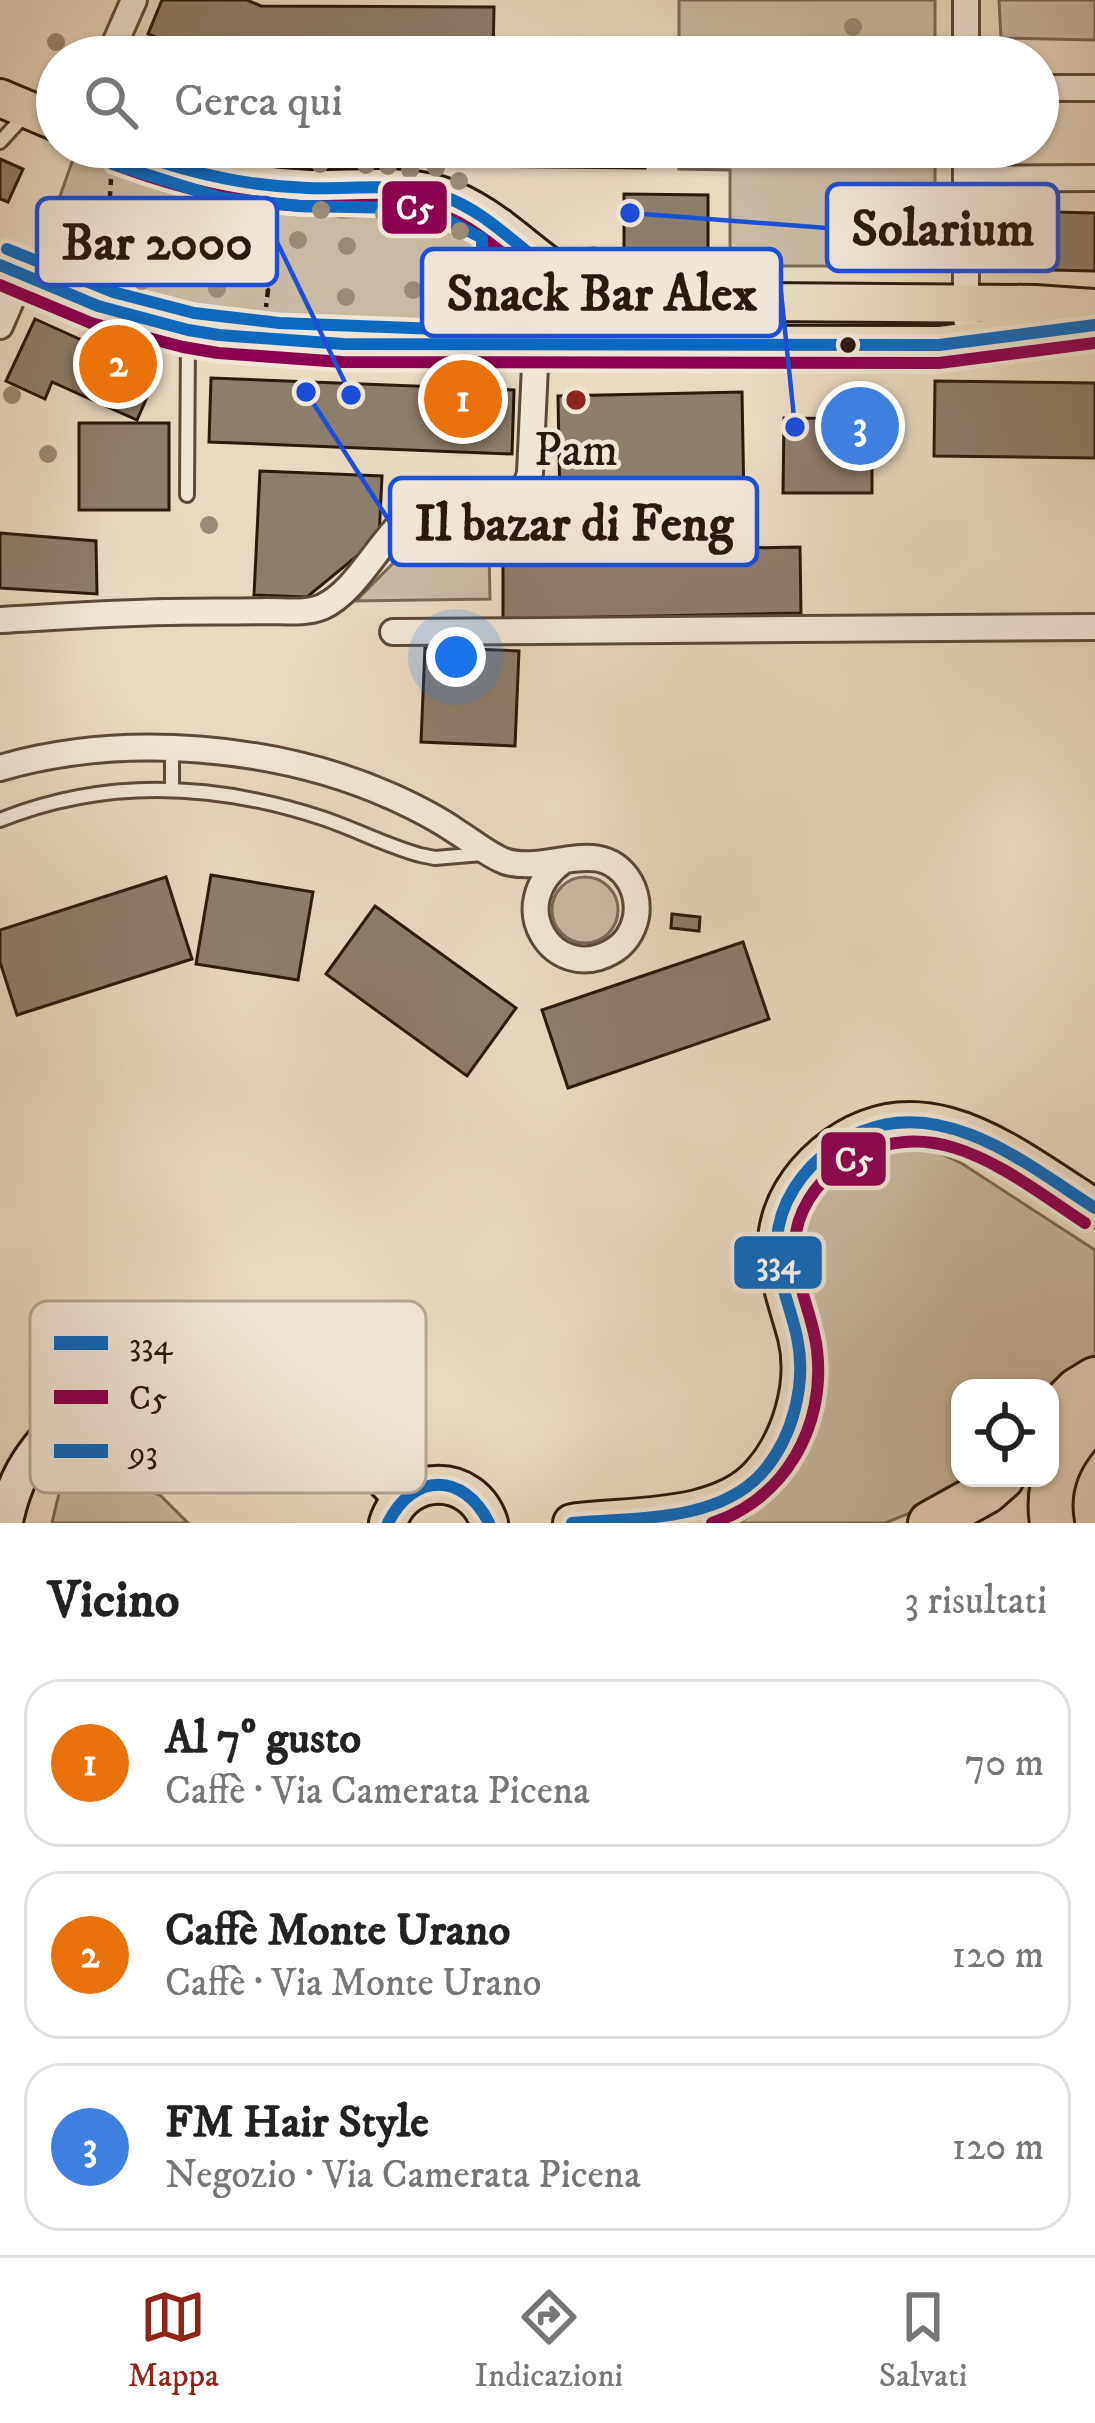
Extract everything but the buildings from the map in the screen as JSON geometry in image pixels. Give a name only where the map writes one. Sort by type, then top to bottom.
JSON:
[{"type":"highway","points":[[1059,1408],[1095,1379]]},
{"type":"highway","points":[[1052,1523],[1055,1473],[1078,1435],[1095,1419]]},
{"type":"highway","points":[[930,1523],[992,1487]]},
{"type":"main road","points":[[174,168],[235,182],[423,191],[499,227],[561,277],[612,301],[1095,308]]},
{"type":"main road","points":[[453,345],[479,322],[494,293],[501,258],[499,227]]},
{"type":"main road","points":[[11,270],[98,306],[188,330],[385,346],[879,346],[966,343],[1095,325]]},
{"type":"main road","points":[[572,1523],[713,1505],[739,1494],[766,1468],[790,1424],[800,1374],[799,1347],[778,1260],[779,1228],[799,1182],[819,1159],[848,1138],[894,1123],[953,1126],[979,1136],[1095,1208]]},
{"type":"main road","points":[[426,1487],[447,1485],[463,1490],[476,1500],[489,1523]]},
{"type":"street","points":[[118,36],[134,0]]},
{"type":"street","points":[[966,0],[966,36]]},
{"type":"street","points":[[1059,88],[1095,88]]},
{"type":"street","points":[[966,343],[967,168]]},
{"type":"street","points":[[967,179],[1095,178]]},
{"type":"street","points":[[0,326],[11,270]]},
{"type":"street","points":[[0,620],[303,611],[326,605],[415,511],[442,502],[509,501],[523,492],[530,473],[536,344]]},
{"type":"street","points":[[393,632],[1095,627]]},
{"type":"street","points":[[0,768],[63,753],[172,749],[238,754],[341,777],[417,808],[498,858],[541,934],[566,956],[599,958],[627,939],[638,908],[626,875],[613,863],[580,856],[563,861],[498,858]]},
{"type":"street","points":[[535,918],[539,885],[563,861]]},
{"type":"street","points":[[5,1523],[30,1463]]},
{"type":"lane","points":[[0,142],[29,110]]},
{"type":"lane","points":[[187,495],[188,330]]},
{"type":"lane","points":[[172,749],[172,789]]},
{"type":"lane","points":[[0,820],[73,797],[119,790],[213,791],[320,818],[420,855],[498,858]]},
{"type":"path","points":[[104,287],[115,168]]},
{"type":"path","points":[[235,182],[228,233],[268,290],[264,339]]},
{"type":"shaded area","points":[[679,0],[935,0],[935,36],[679,36]]},
{"type":"shaded area","points":[[999,0],[1095,0],[1095,40],[1001,36]]},
{"type":"shaded area","points":[[70,168],[123,168],[169,184],[341,217],[437,214],[463,224],[478,238],[483,271],[476,303],[451,323],[237,317],[104,287],[37,261]]},
{"type":"shaded area","points":[[935,168],[935,266],[730,266],[730,170],[679,169]]},
{"type":"shaded area","points":[[489,552],[490,599],[356,601],[403,553]]},
{"type":"shaded area","points":[[585,877],[608,887],[618,910],[608,933],[585,943],[562,933],[552,910],[562,887]]},
{"type":"shaded area","points":[[935,1151],[961,1163],[1095,1250],[1095,1358],[1059,1381],[951,1379],[951,1487],[958,1487],[910,1513],[885,1523],[739,1523],[770,1498],[795,1468],[819,1415],[822,1369],[802,1262],[810,1212],[834,1179],[854,1164],[889,1152]]},
{"type":"shaded area","points":[[59,1493],[155,1493],[188,1523],[52,1523]]},
{"type":"transit line","name":"C5","points":[[125,168],[252,201],[421,208],[480,236],[576,307],[621,321],[690,321]]},
{"type":"transit line","name":"93","points":[[7,249],[113,292],[194,313],[279,323],[438,329],[461,315],[475,292],[482,238],[432,212],[221,198],[126,168]]},
{"type":"transit line","name":"334","points":[[181,168],[259,184],[428,192],[467,207],[584,292],[628,303],[690,303]]},
{"type":"transit line","name":"334","points":[[0,265],[98,306],[188,330],[343,344],[939,345],[1095,325]]},
{"type":"transit line","name":"C5","points":[[0,285],[91,323],[183,347],[342,362],[939,363],[1095,343]]},
{"type":"transit line","name":"334","points":[[572,1523],[697,1509],[742,1490],[772,1460],[795,1410],[800,1373],[797,1337],[778,1265],[779,1227],[802,1177],[851,1137],[894,1123],[956,1130],[1014,1156],[1095,1208]]},
{"type":"transit line","name":"C5","points":[[712,1523],[738,1512],[780,1478],[807,1432],[815,1406],[817,1350],[795,1243],[803,1210],[830,1174],[872,1149],[905,1142],[936,1143],[997,1166],[1085,1223]]},
{"type":"transit line","name":"334","points":[[426,1487],[453,1487],[466,1494],[489,1523]]},
{"type":"transit line","name":"334","points":[[388,1523],[413,1493]]},
{"type":"place","name":"Solarium","points":[[630,213]]},
{"type":"place","name":"Caffè Monte Urano","points":[[118,364]]},
{"type":"place","name":"Il bazar di Feng","points":[[306,392]]},
{"type":"place","name":"Bar 2000","points":[[351,395]]},
{"type":"place","name":"Al 7º gusto","points":[[463,399]]},
{"type":"place","name":"Pam","points":[[576,400]]},
{"type":"place","name":"FM Hair Style","points":[[860,426]]},
{"type":"place","name":"Snack Bar Alex","points":[[795,427]]}]
